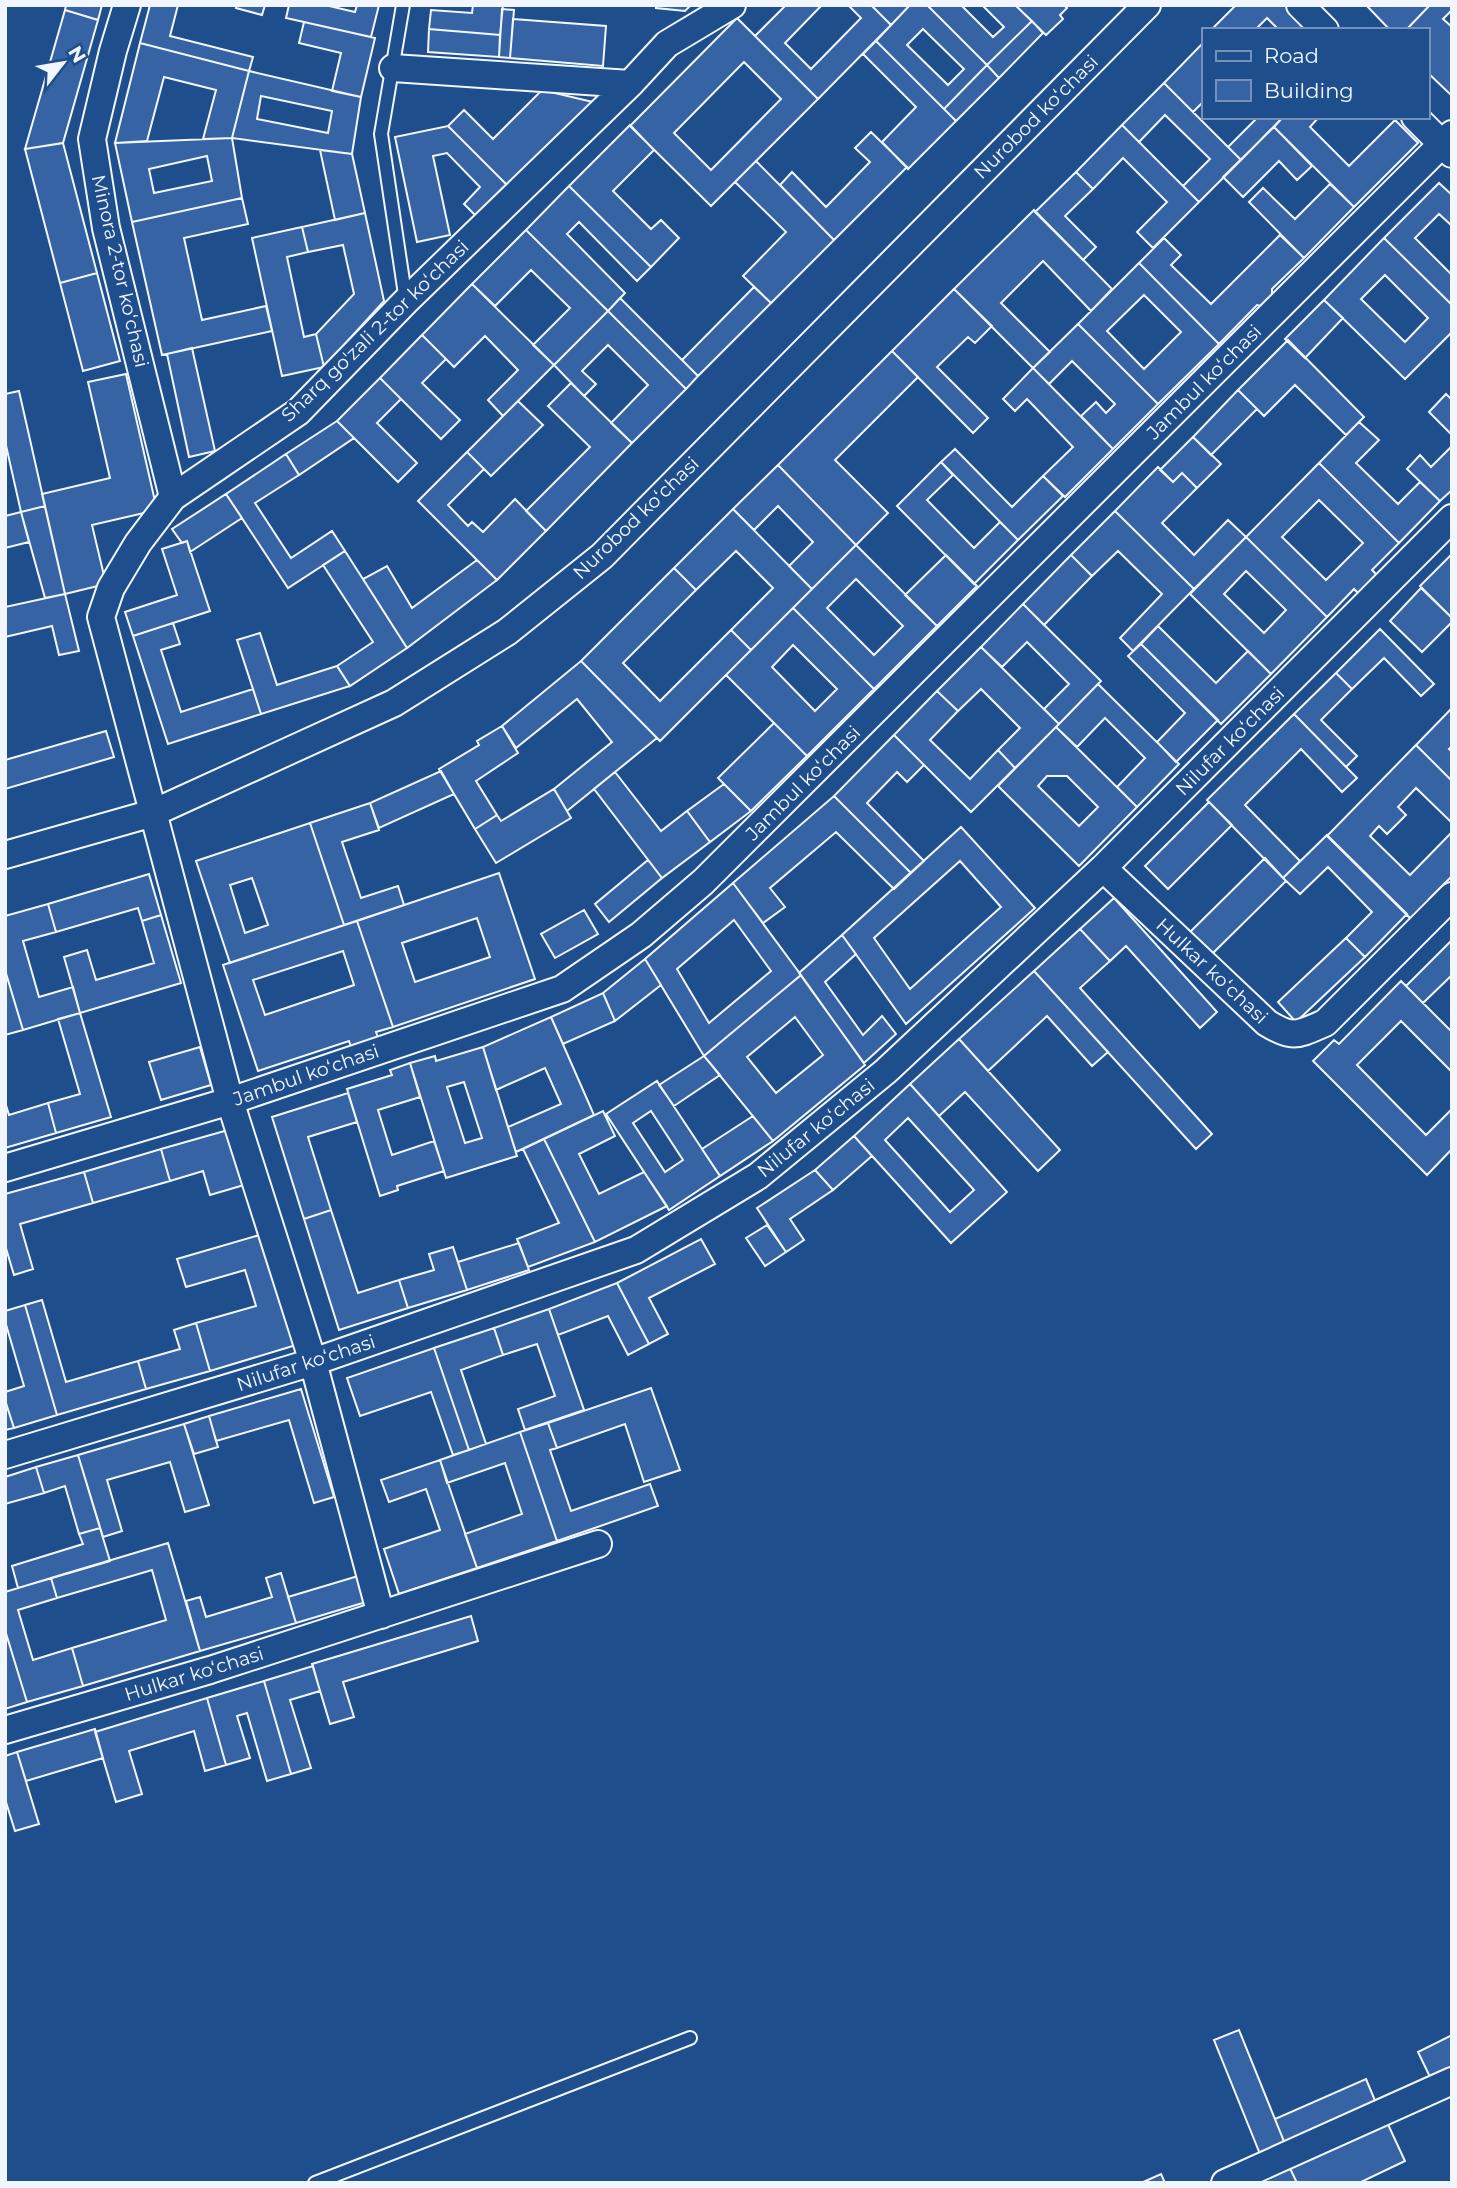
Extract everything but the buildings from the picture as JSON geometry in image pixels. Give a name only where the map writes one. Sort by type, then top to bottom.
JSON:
[{"type":"street","name":"Minora 2-tor koʻchasi","points":[[127,5],[92,139],[107,228],[173,497]]},
{"type":"street","name":"Sharq go'zali 2-tor koʻchasi","points":[[313,1362],[230,1101],[101,617],[111,588],[138,543],[173,497],[298,412],[406,301],[667,44],[732,5]]},
{"type":"street","name":"Nurobod koʻchasi","points":[[5,855],[153,813],[394,703],[506,632],[602,556],[1147,5]]},
{"type":"street","points":[[1300,5],[1323,28]]},
{"type":"street","points":[[393,68],[629,84]]},
{"type":"street","points":[[1417,119],[1448,144]]},
{"type":"street","name":"Jambul koʻchasi","points":[[5,1168],[230,1101],[562,989],[641,935],[704,882],[1448,144]]},
{"type":"street","name":"Nilufar koʻchasi","points":[[5,1455],[313,1362],[636,1250],[758,1176],[886,1071],[1103,868],[1452,518]]},
{"type":"street","name":"Hulkar koʻchasi","points":[[1103,868],[1267,1023],[1285,1034],[1303,1032],[1325,1023],[1452,896]]},
{"type":"street","points":[[313,1362],[382,1615]]},
{"type":"street","name":"Hulkar koʻchasi","points":[[5,1730],[210,1670],[598,1544]]},
{"type":"street","points":[[1225,2183],[1452,2081]]},
{"type":"lane","points":[[403,5],[381,134],[406,301]]},
{"type":"lane","points":[[315,2183],[690,2038]]}]
